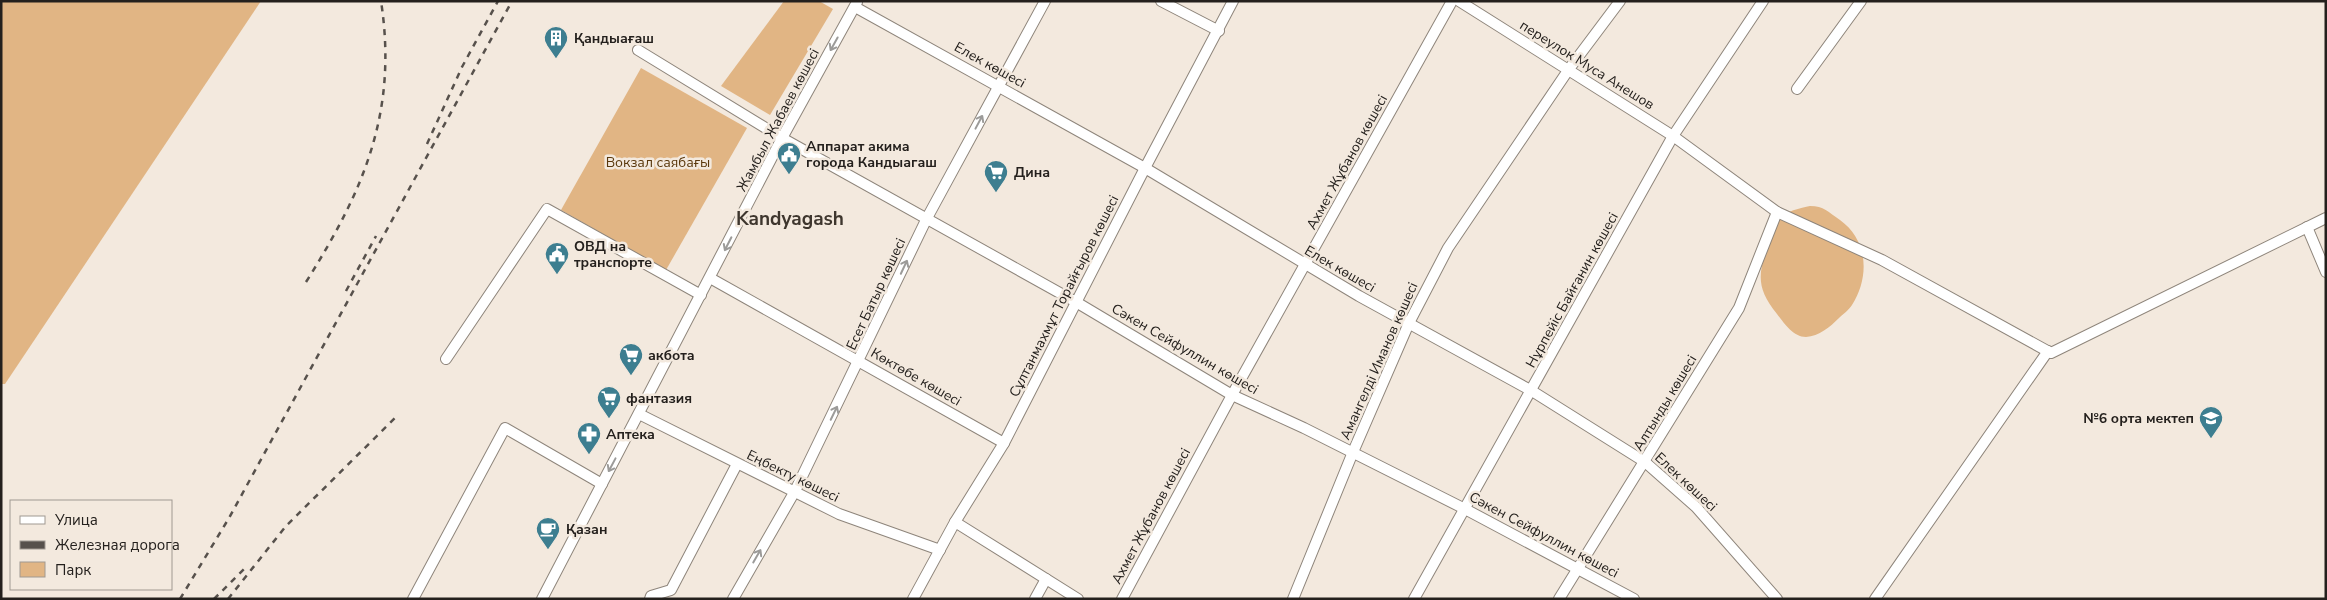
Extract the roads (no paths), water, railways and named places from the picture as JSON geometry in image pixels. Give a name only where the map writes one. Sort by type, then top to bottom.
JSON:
[{"type":"street","name":"Есет Батыр көшесі","points":[[733,599],[795,491],[860,361],[927,218],[1045,1]]},
{"type":"street","points":[[1161,1],[1219,31]]},
{"type":"street","name":"Сұлтанмахмұт Торайғыров көшесі","points":[[913,599],[955,522],[1004,443],[1145,168],[1234,1]]},
{"type":"street","name":"Ахмет Жұбанов көшесі","points":[[1122,599],[1232,395],[1452,1]]},
{"type":"street","name":"переулок Муса Анешов","points":[[1460,1],[1674,136],[1777,212],[1882,260],[2048,351]]},
{"type":"street","name":"Амангелді Иманов көшесі","points":[[1293,599],[1353,452],[1409,323],[1448,248],[1569,69],[1620,1]]},
{"type":"street","name":"Нұрпейіс Байғанин көшесі","points":[[1414,599],[1674,136],[1764,1]]},
{"type":"street","points":[[1797,89],[1861,1]]},
{"type":"street","name":"Елек көшесі","points":[[856,4],[1145,168],[1306,265],[1532,391],[1645,462],[1696,507],[1777,599]]},
{"type":"street","name":"Жамбыл Жабаев көшесі","points":[[542,599],[782,138],[856,4]]},
{"type":"street","name":"Сәкен Сейфуллин көшесі","points":[[638,50],[782,138],[1076,302],[1232,395],[1353,452],[1466,509],[1634,599]]},
{"type":"street","points":[[446,359],[547,209],[701,295]]},
{"type":"street","name":"Алтынды көшесі","points":[[1559,599],[1579,570],[1739,308],[1777,212]]},
{"type":"street","points":[[1875,599],[2048,351],[2051,353],[2326,218]]},
{"type":"street","points":[[2307,227],[2326,272]]},
{"type":"street","name":"Көктөбе көшесі","points":[[710,278],[1004,443]]},
{"type":"street","name":"Еңбекту көшесі","points":[[639,414],[839,514],[940,550]]},
{"type":"street","points":[[413,599],[505,428],[602,484]]},
{"type":"street","points":[[650,599],[652,596],[671,590],[737,464]]},
{"type":"street","points":[[955,522],[1078,599]]},
{"type":"street","points":[[1035,599],[1046,579]]},
{"type":"railway","points":[[306,282],[345,215],[372,149],[385,79],[385,41],[381,1]]},
{"type":"railway","points":[[427,144],[462,67],[498,1]]},
{"type":"railway","points":[[180,599],[229,518],[512,1]]},
{"type":"railway","points":[[346,291],[376,236]]},
{"type":"railway","points":[[228,599],[286,526],[396,417]]},
{"type":"railway","points":[[214,599],[244,569]]},
{"type":"place","name":"Қандыағаш","points":[[556,59]]},
{"type":"place","name":"Аппарат акима города Кандыагаш","points":[[789,175]]},
{"type":"place","name":"Дина","points":[[996,193]]},
{"type":"place","name":"ОВД на транспорте","points":[[557,275]]},
{"type":"place","name":"акбота","points":[[631,376]]},
{"type":"place","name":"фантазия","points":[[609,419]]},
{"type":"place","name":"№6 орта мектеп","points":[[2211,439]]},
{"type":"place","name":"Аптека","points":[[589,455]]},
{"type":"place","name":"Қазан","points":[[548,550]]},
{"type":"district","name":"Kandyagash","points":[[790,219]]},
{"type":"park label","name":"Вокзал саябағы","points":[[658,162]]}]
